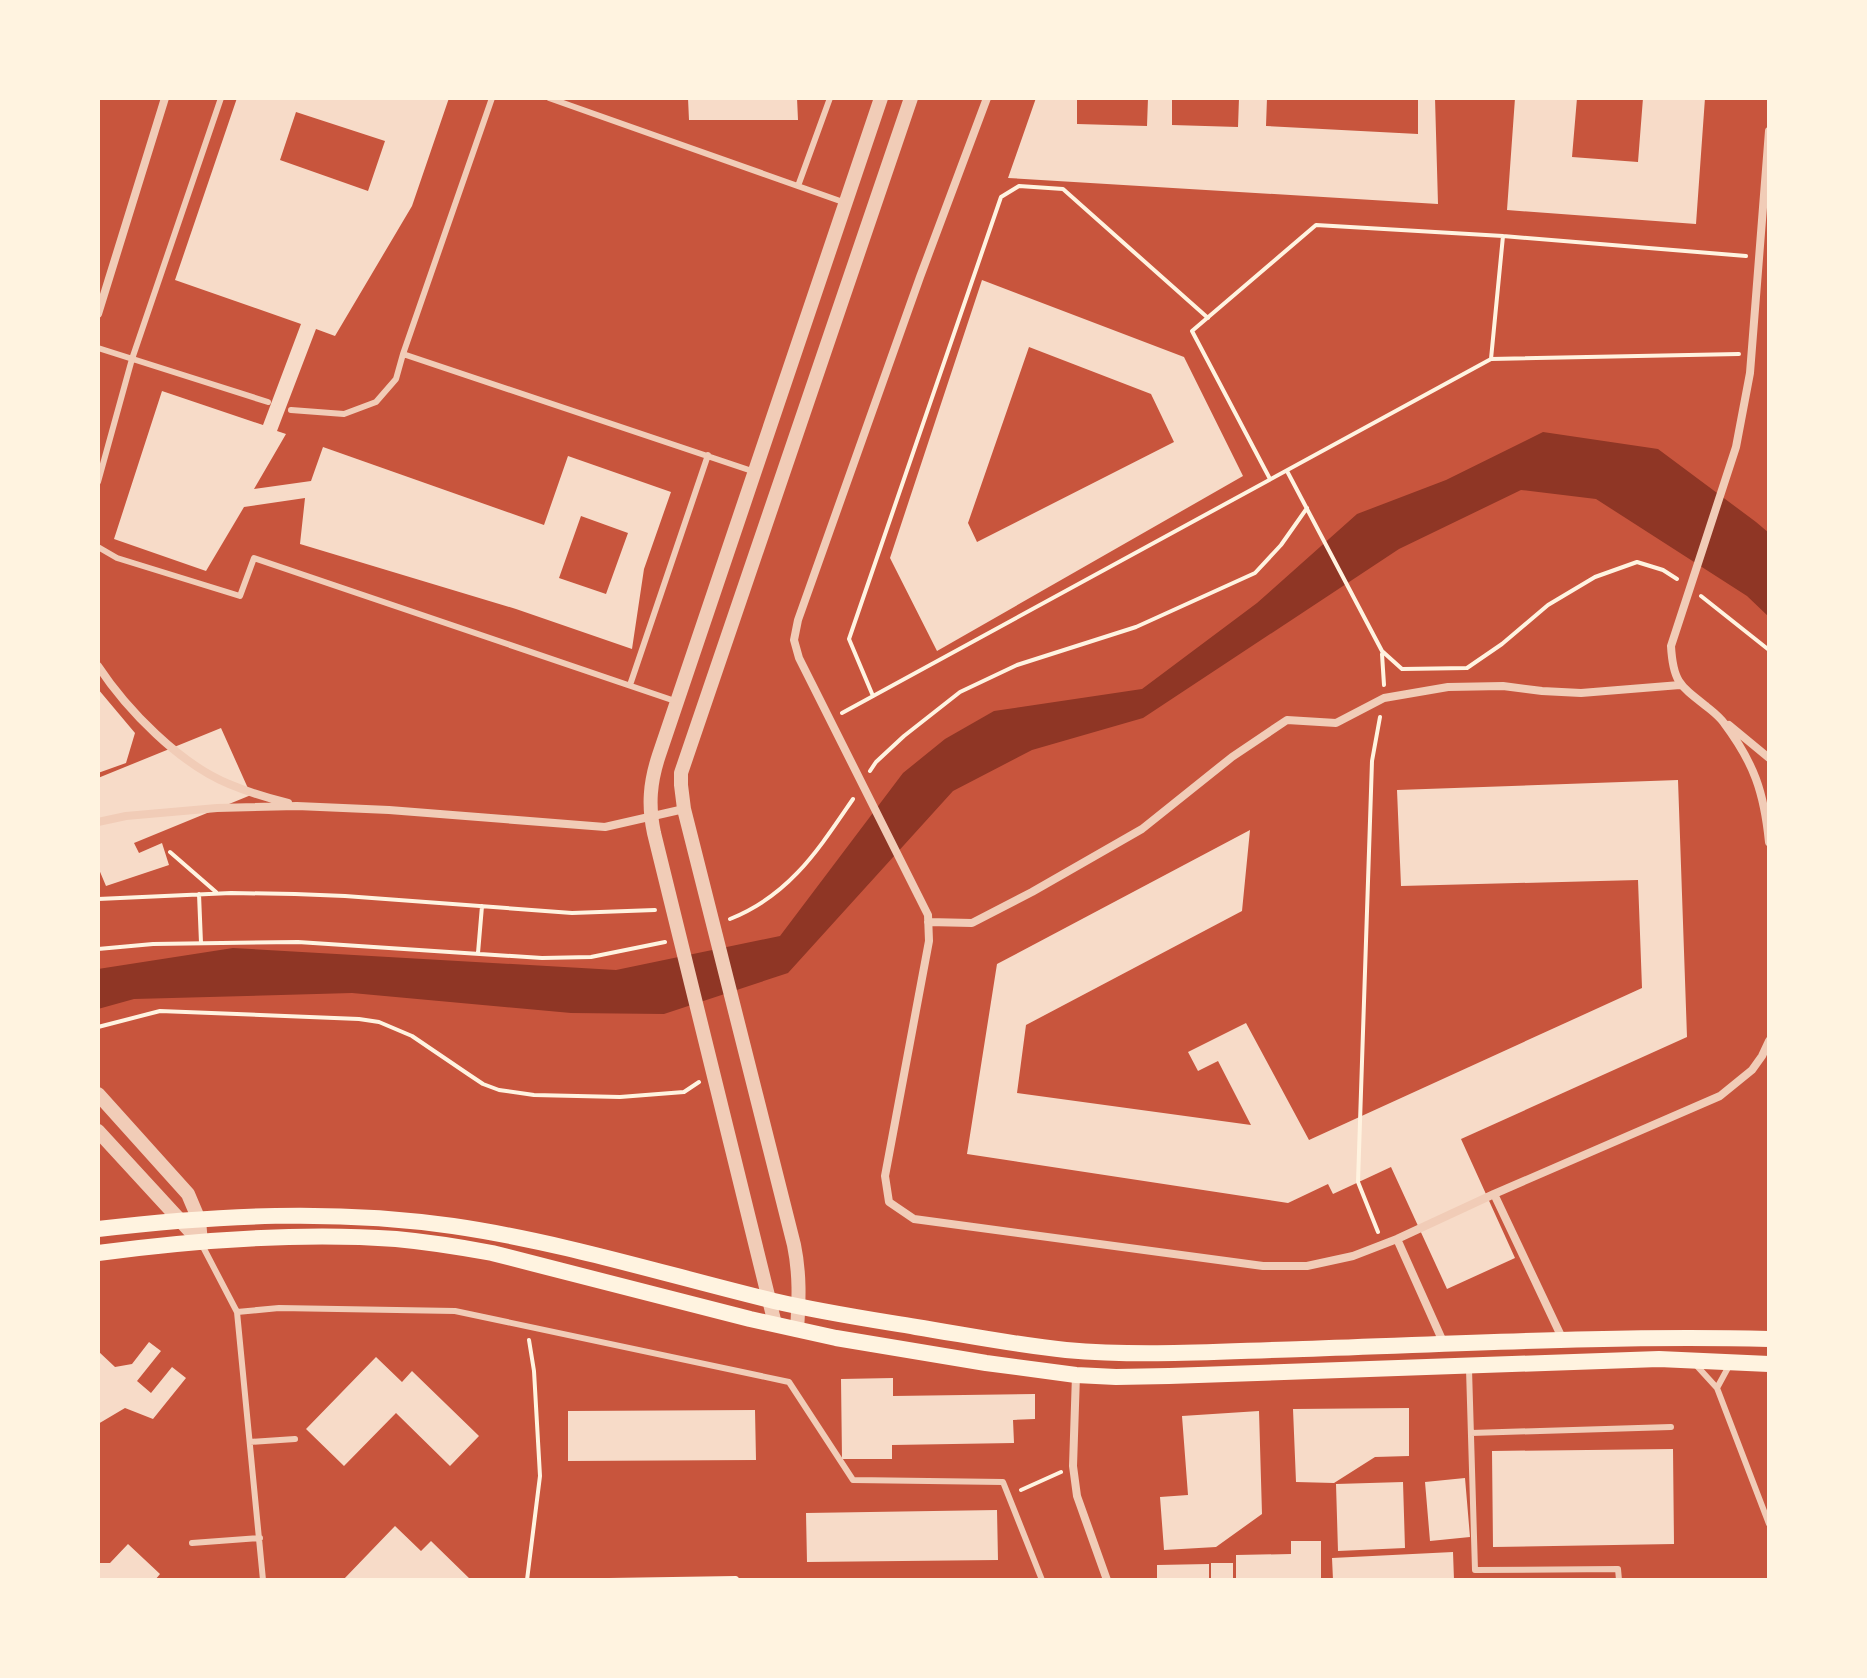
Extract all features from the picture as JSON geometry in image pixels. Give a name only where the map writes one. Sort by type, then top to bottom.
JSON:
[{"type":"main road","points":[[98,1229],[267,1217],[361,1217],[451,1226],[538,1241],[799,1306],[992,1340],[1098,1352],[1170,1353],[1660,1338],[1769,1339]]},
{"type":"main road","points":[[98,1253],[296,1238],[353,1237],[445,1245],[492,1253],[797,1330],[986,1363],[1076,1375],[1169,1376],[1659,1359],[1769,1364]]},
{"type":"street","points":[[98,314],[165,98]]},
{"type":"street","points":[[775,1324],[714,1073],[674,940],[651,817],[650,795],[653,773],[881,98]]},
{"type":"street","points":[[797,1330],[799,1269],[716,920],[684,809],[681,773],[911,98]]},
{"type":"street","points":[[987,98],[920,277],[798,620],[794,640],[799,658],[928,918],[929,941],[885,1176],[889,1202],[914,1219],[1263,1266],[1307,1266],[1353,1256],[1397,1239],[1720,1096],[1752,1070],[1769,1041]]},
{"type":"street","points":[[1769,131],[1750,373],[1736,447],[1671,646],[1672,667],[1680,685],[1769,758]]},
{"type":"street","points":[[98,666],[138,718],[194,764],[227,783],[297,806]]},
{"type":"street","points":[[928,918],[972,923],[1032,892],[1142,829],[1232,757],[1287,720],[1336,723],[1384,698],[1448,687],[1503,686],[1581,693],[1680,685]]},
{"type":"street","points":[[1722,719],[1749,759],[1759,785],[1769,842]]},
{"type":"street","points":[[98,822],[126,816],[202,809],[297,806],[605,827],[684,809]]},
{"type":"street","points":[[98,1094],[188,1194],[199,1220],[201,1243]]},
{"type":"street","points":[[98,1131],[201,1243]]},
{"type":"street","points":[[1494,1194],[1564,1341]]},
{"type":"street","points":[[1397,1239],[1444,1345]]},
{"type":"street","points":[[1076,1375],[1073,1466],[1077,1496],[1107,1580]]},
{"type":"lane","points":[[98,482],[132,359],[221,98]]},
{"type":"lane","points":[[291,410],[344,414],[376,402],[396,379],[492,98]]},
{"type":"lane","points":[[549,98],[846,203]]},
{"type":"lane","points":[[798,186],[830,98]]},
{"type":"lane","points":[[98,348],[268,402]]},
{"type":"lane","points":[[403,354],[755,472]]},
{"type":"lane","points":[[630,685],[708,455]]},
{"type":"lane","points":[[98,547],[117,558],[240,596],[254,558],[677,702]]},
{"type":"lane","points":[[201,1243],[237,1312],[263,1580]]},
{"type":"lane","points":[[237,1312],[279,1308],[455,1311],[789,1382],[853,1480],[1003,1482],[1042,1580]]},
{"type":"lane","points":[[1691,1360],[1717,1388],[1769,1524]]},
{"type":"lane","points":[[1717,1388],[1731,1361]]},
{"type":"lane","points":[[1469,1365],[1475,1570],[1618,1569],[1619,1580]]},
{"type":"lane","points":[[1471,1433],[1671,1427]]},
{"type":"lane","points":[[250,1442],[295,1439]]},
{"type":"lane","points":[[192,1543],[260,1538]]},
{"type":"path","points":[[873,696],[849,639],[1001,197],[1019,186],[1063,189],[1208,318]]},
{"type":"path","points":[[1270,479],[1192,331],[1316,225],[1503,236],[1759,258]]},
{"type":"path","points":[[1491,359],[1503,236]]},
{"type":"path","points":[[830,720],[1491,359],[1751,353]]},
{"type":"path","points":[[1287,471],[1382,651],[1402,669],[1467,668],[1502,644],[1548,605],[1595,577],[1637,562],[1663,570],[1679,581]]},
{"type":"path","points":[[868,774],[876,762],[904,736],[960,692],[1017,665],[1136,627],[1255,573],[1281,545],[1307,508]]},
{"type":"path","points":[[1699,595],[1769,650]]},
{"type":"path","points":[[1382,651],[1384,698],[1372,761],[1358,1182],[1383,1244]]},
{"type":"path","points":[[716,920],[745,913],[772,897],[796,876],[815,854],[860,787]]},
{"type":"path","points":[[170,852],[218,894]]},
{"type":"path","points":[[199,894],[201,943]]},
{"type":"path","points":[[98,899],[199,894],[345,896],[572,913],[644,911]]},
{"type":"path","points":[[478,953],[482,906]]},
{"type":"path","points":[[98,949],[298,942],[542,958],[591,957],[674,940]]},
{"type":"path","points":[[98,1027],[160,1011],[379,1022],[412,1036],[483,1084],[499,1090],[534,1095],[620,1097],[684,1092],[714,1073]]},
{"type":"path","points":[[526,1326],[534,1371],[540,1476],[527,1580]]},
{"type":"path","points":[[1008,1496],[1073,1466]]},
{"type":"path","points":[[609,1580],[738,1580]]},
{"type":"shaded area","points":[[1543,432],[1658,449],[1756,522],[1769,533],[1769,617],[1747,596],[1596,499],[1521,490],[1399,549],[1143,718],[1032,750],[953,791],[788,973],[664,1014],[571,1013],[352,993],[134,999],[98,1009],[98,969],[233,948],[616,970],[780,936],[903,773],[945,739],[994,711],[1142,689],[1257,603],[1357,514],[1446,480]]},
{"type":"building","points":[[237,98],[449,98],[412,206],[335,336],[316,329],[277,431],[286,434],[254,489],[311,481],[323,447],[544,525],[568,456],[671,492],[644,569],[632,649],[516,609],[300,544],[305,498],[244,507],[206,571],[114,539],[162,391],[263,425],[301,324],[175,280]],"holes":[[[296,112],[385,141],[368,191],[280,160]],[[581,516],[628,533],[606,594],[559,578]]]},
{"type":"building","points":[[688,98],[797,98],[798,120],[689,120]]},
{"type":"building","points":[[1036,98],[1077,98],[1077,124],[1147,126],[1148,98],[1172,98],[1172,125],[1238,127],[1239,98],[1267,98],[1266,126],[1418,134],[1418,98],[1435,98],[1438,204],[1008,178]]},
{"type":"building","points":[[1515,98],[1577,98],[1572,157],[1638,162],[1643,98],[1705,98],[1696,224],[1507,210]]},
{"type":"building","points":[[982,280],[1184,357],[1243,476],[937,651],[890,558]],"holes":[[[1029,347],[1151,394],[1174,442],[977,542],[968,523]]]},
{"type":"building","points":[[98,689],[135,733],[126,763],[98,773]]},
{"type":"building","points":[[221,728],[251,795],[134,843],[139,853],[162,843],[169,865],[106,886],[98,867],[98,778]]},
{"type":"building","points":[[1678,780],[1687,1037],[1461,1139],[1515,1258],[1447,1289],[1391,1167],[1333,1194],[1328,1184],[1288,1203],[967,1154],[997,964],[1250,830],[1242,911],[1026,1025],[1017,1093],[1251,1125],[1218,1061],[1198,1071],[1188,1052],[1246,1023],[1309,1140],[1642,988],[1638,880],[1401,886],[1397,790]]},
{"type":"building","points":[[149,1342],[161,1351],[137,1381],[151,1393],[172,1367],[186,1378],[153,1419],[125,1408],[98,1424],[98,1351],[115,1367],[132,1364]]},
{"type":"building","points":[[376,1357],[402,1382],[412,1371],[479,1436],[450,1466],[396,1413],[344,1466],[306,1429]]},
{"type":"building","points":[[893,1378],[893,1396],[1035,1394],[1035,1419],[1013,1420],[1014,1443],[892,1445],[892,1459],[842,1459],[841,1379]]},
{"type":"building","points":[[1409,1408],[1409,1456],[1375,1457],[1334,1483],[1296,1482],[1293,1409]]},
{"type":"building","points":[[755,1410],[756,1460],[568,1461],[568,1411]]},
{"type":"building","points":[[1259,1411],[1262,1514],[1216,1547],[1164,1550],[1160,1497],[1188,1495],[1182,1416]]},
{"type":"building","points":[[1673,1449],[1674,1544],[1493,1547],[1492,1451]]},
{"type":"building","points":[[1465,1478],[1470,1537],[1430,1541],[1425,1482]]},
{"type":"building","points":[[1403,1482],[1405,1548],[1338,1551],[1336,1484]]},
{"type":"building","points":[[997,1510],[998,1560],[807,1562],[806,1513]]},
{"type":"building","points":[[395,1526],[421,1551],[431,1541],[471,1580],[343,1580]]},
{"type":"building","points":[[1291,1541],[1321,1541],[1321,1580],[1236,1580],[1236,1555],[1291,1554]]},
{"type":"building","points":[[128,1544],[160,1574],[155,1580],[98,1580],[98,1563],[110,1563]]},
{"type":"building","points":[[1453,1552],[1454,1580],[1333,1580],[1332,1558]]},
{"type":"building","points":[[1211,1563],[1233,1563],[1233,1580],[1211,1580]]},
{"type":"building","points":[[1209,1564],[1209,1580],[1157,1580],[1157,1565]]}]
